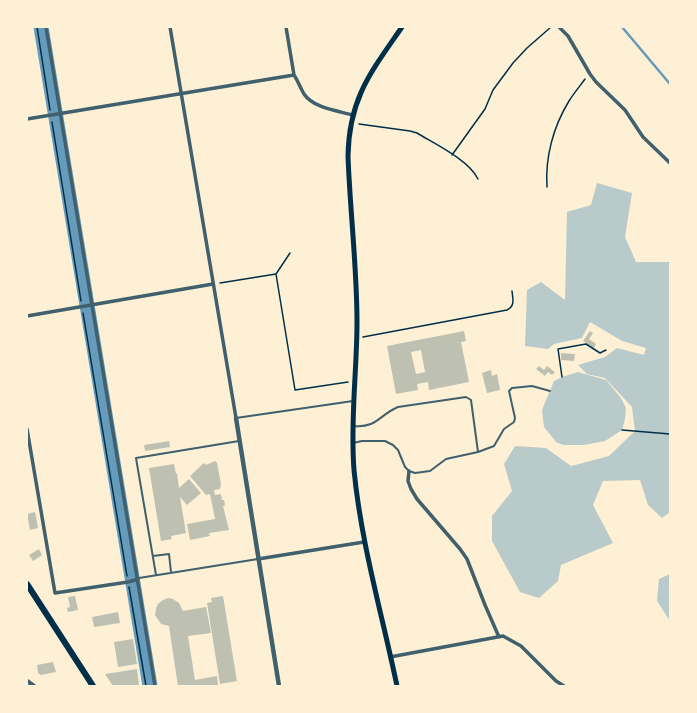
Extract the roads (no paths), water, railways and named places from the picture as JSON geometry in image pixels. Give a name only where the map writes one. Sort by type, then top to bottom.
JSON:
[{"type":"main road","points":[[397,686],[364,542],[355,479],[352,426],[357,338],[357,303],[348,138],[358,97],[369,75],[402,27]]},
{"type":"main road","points":[[27,584],[91,685]]},
{"type":"street","points":[[46,27],[136,579],[155,686]]},
{"type":"street","points":[[170,27],[236,418],[279,686]]},
{"type":"street","points":[[286,27],[294,75],[305,95],[314,103],[353,115]]},
{"type":"street","points":[[559,27],[568,36],[596,82],[625,110],[643,137],[670,163]]},
{"type":"street","points":[[27,119],[294,75]]},
{"type":"street","points":[[27,316],[213,284]]},
{"type":"street","points":[[27,429],[56,593],[129,582],[136,579]]},
{"type":"street","points":[[409,471],[408,481],[411,489],[467,559],[499,637]]},
{"type":"street","points":[[258,559],[364,542]]},
{"type":"street","points":[[390,657],[503,636],[520,646],[556,681],[564,686]]},
{"type":"street","points":[[27,681],[34,686]]},
{"type":"lane","points":[[352,443],[362,441],[385,441],[393,445],[398,450],[405,467],[409,471],[415,473],[430,471],[446,459],[478,452],[494,446],[504,429],[514,422],[515,418],[510,397],[510,391],[512,388],[532,386],[550,391]]},
{"type":"lane","points":[[352,426],[363,426],[378,422],[389,411],[398,407],[466,397],[470,400],[472,406],[478,452]]},
{"type":"lane","points":[[236,418],[354,401]]},
{"type":"lane","points":[[156,575],[136,458],[239,440]]},
{"type":"lane","points":[[153,556],[169,554],[172,572]]},
{"type":"lane","points":[[136,579],[258,559]]},
{"type":"waterway","points":[[41,27],[150,686]]},
{"type":"waterway","points":[[622,27],[670,84]]}]
